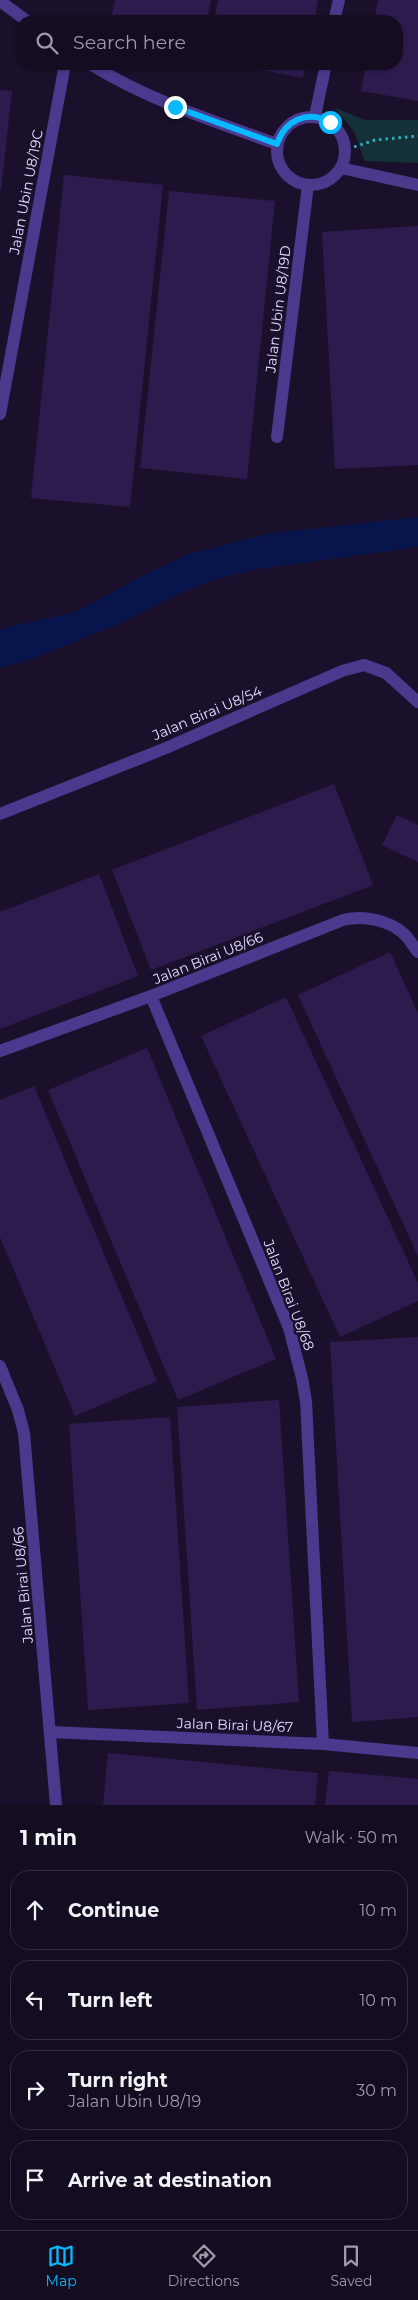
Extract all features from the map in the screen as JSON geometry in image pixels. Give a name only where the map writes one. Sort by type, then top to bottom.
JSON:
[{"type":"street","points":[[335,15],[339,0]]},
{"type":"street","points":[[0,1],[19,15]]},
{"type":"street","name":"Jalan Ubin U8/19C","points":[[0,414],[65,70]]},
{"type":"street","points":[[100,70],[123,84],[175,107],[277,144]]},
{"type":"street","points":[[315,116],[325,70]]},
{"type":"street","points":[[315,116],[330,122],[336,127],[346,150],[340,168],[330,179],[323,183],[308,185],[300,184],[286,174],[278,160],[277,144],[288,125],[300,118],[315,116]]},
{"type":"street","points":[[340,168],[418,185]]},
{"type":"street","name":"Jalan Ubin U8/19D","points":[[277,436],[308,185]]},
{"type":"street","name":"Jalan Birai U8/54","points":[[0,814],[166,748],[342,671],[364,665],[386,673],[418,702]]},
{"type":"street","name":"Jalan Birai U8/66","points":[[0,1051],[151,996],[344,920],[356,917],[390,925],[404,934],[418,952]]},
{"type":"street","name":"Jalan Birai U8/68","points":[[151,996],[288,1328],[302,1378],[306,1401],[323,1744]]},
{"type":"street","name":"Jalan Birai U8/66","points":[[0,1366],[18,1410],[24,1433],[56,1805]]},
{"type":"street","name":"Jalan Birai U8/67","points":[[50,1732],[323,1744],[418,1754]]},
{"type":"path","points":[[346,150],[375,140],[418,136]]},
{"type":"green space","points":[[335,108],[365,120],[418,120],[418,163],[365,161],[353,130]]},
{"type":"shaded area","points":[[418,517],[418,547],[258,569],[216,579],[171,597],[121,623],[37,657],[0,668],[0,629],[76,612],[146,574],[189,554],[267,534]]},
{"type":"building","points":[[115,0],[211,0],[208,15],[112,15]]},
{"type":"building","points":[[218,0],[318,0],[315,15],[215,15]]},
{"type":"building","points":[[378,0],[418,0],[418,101],[361,91],[365,70],[403,70],[403,15],[375,15]]},
{"type":"building","points":[[261,70],[305,70],[303,78]]},
{"type":"building","points":[[0,90],[12,91],[1,190],[0,190]]},
{"type":"building","points":[[64,175],[163,185],[130,507],[31,498]]},
{"type":"building","points":[[169,191],[275,201],[247,479],[140,468]]},
{"type":"building","points":[[418,226],[418,465],[335,469],[322,232]]},
{"type":"building","points":[[334,784],[373,885],[151,970],[112,870]]},
{"type":"building","points":[[397,815],[418,825],[418,862],[382,845]]},
{"type":"building","points":[[99,874],[138,976],[0,1029],[0,912]]},
{"type":"building","points":[[390,952],[418,1013],[418,1256],[298,995]]},
{"type":"building","points":[[286,997],[418,1283],[418,1301],[340,1337],[201,1036]]},
{"type":"building","points":[[147,1048],[276,1359],[178,1400],[48,1090]]},
{"type":"building","points":[[34,1086],[157,1381],[75,1416],[0,1237],[0,1100]]},
{"type":"building","points":[[418,1337],[418,1717],[352,1722],[330,1342]]},
{"type":"building","points":[[279,1400],[299,1702],[197,1710],[177,1407]]},
{"type":"building","points":[[170,1417],[189,1703],[88,1710],[69,1424]]},
{"type":"building","points":[[108,1753],[318,1773],[315,1805],[103,1805]]},
{"type":"building","points":[[329,1771],[418,1779],[418,1805],[325,1805]]},
{"type":"route","points":[[175,107],[277,144],[283,130],[300,118],[315,116],[330,122]]}]
